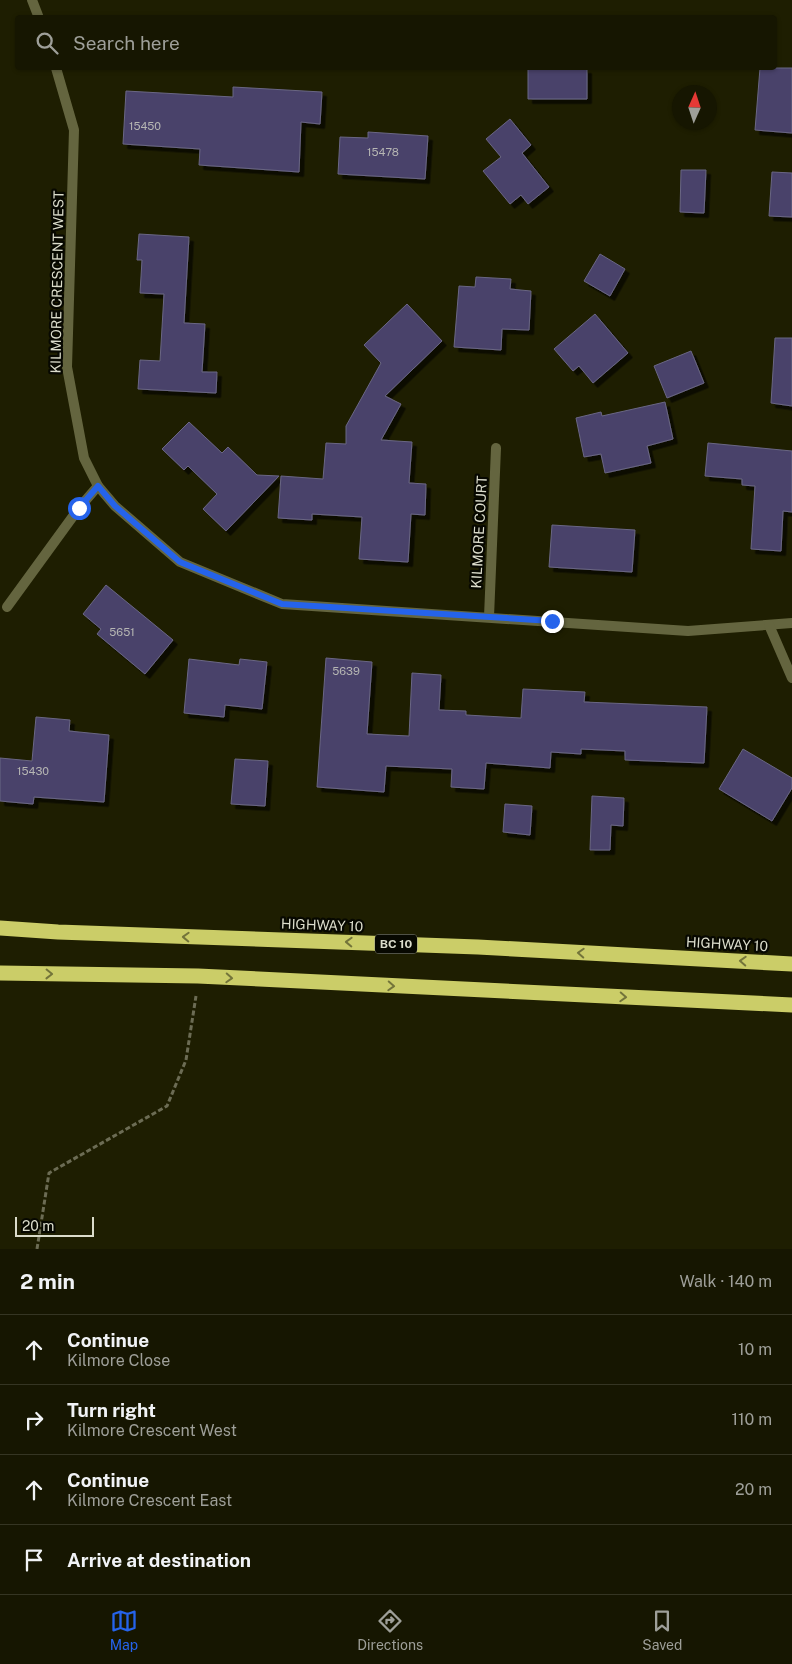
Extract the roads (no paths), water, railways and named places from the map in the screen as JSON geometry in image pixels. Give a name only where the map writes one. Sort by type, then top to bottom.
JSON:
[{"type":"highway","name":"HIGHWAY 10","points":[[0,928],[58,932],[478,947],[792,964]]},
{"type":"highway","points":[[0,973],[198,976],[792,1005]]},
{"type":"street","points":[[32,0],[38,15]]},
{"type":"street","name":"KILMORE CRESCENT WEST","points":[[57,70],[74,130],[68,367],[84,458],[98,486],[115,506],[180,562],[282,604],[688,631],[792,623]]},
{"type":"street","name":"KILMORE COURT","points":[[489,617],[496,448]]},
{"type":"street","points":[[6,607],[79,508],[98,486]]},
{"type":"street","points":[[769,625],[792,678]]}]
